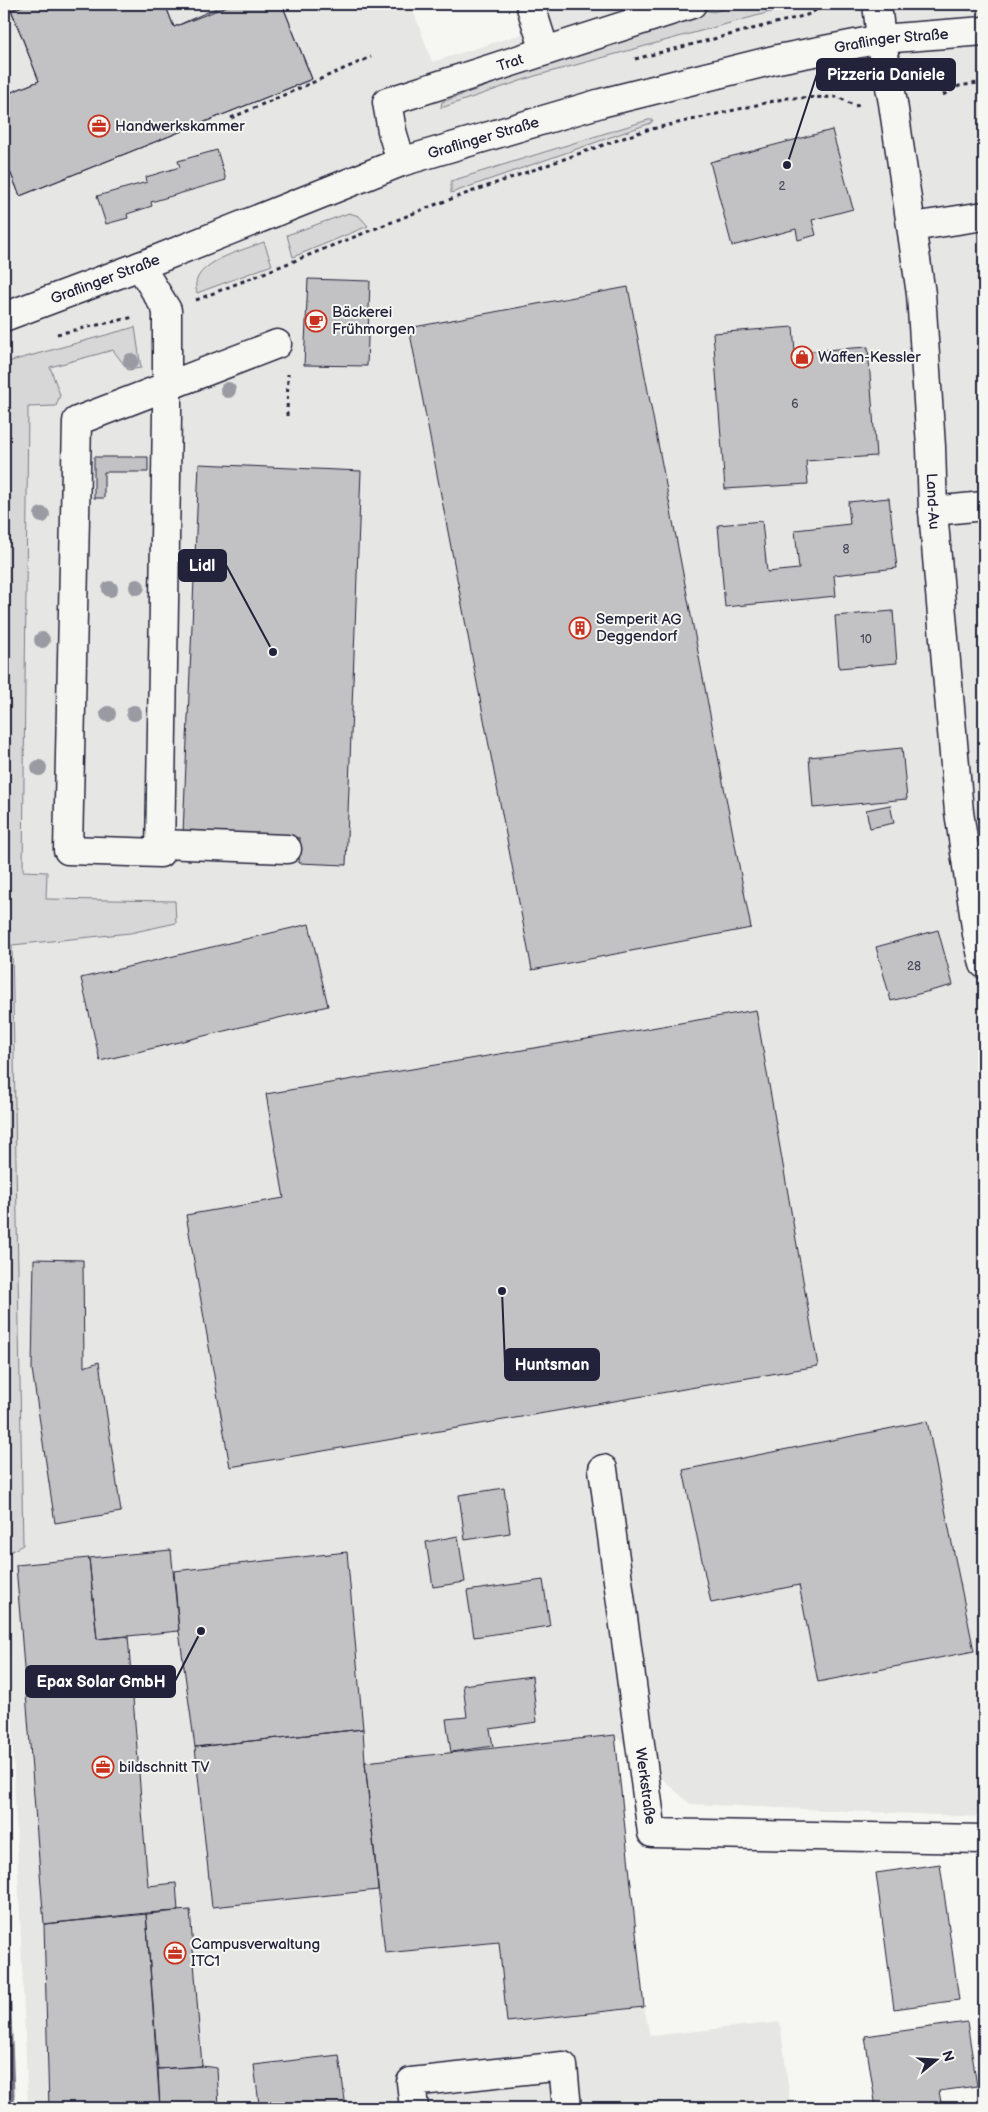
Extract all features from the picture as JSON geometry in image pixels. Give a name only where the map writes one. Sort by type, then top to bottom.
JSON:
[{"type":"street","points":[[530,4],[544,51]]},
{"type":"street","name":"Trat","points":[[401,162],[392,131],[387,102],[692,4]]},
{"type":"street","points":[[877,4],[881,39]]},
{"type":"street","name":"Graflinger Straße","points":[[4,317],[140,266],[401,162],[610,100],[778,59],[881,39],[984,32]]},
{"type":"street","name":"Land-Au","points":[[881,39],[912,227],[921,303],[931,447],[933,511],[959,812],[977,934],[984,964]]},
{"type":"street","points":[[912,227],[984,216]]},
{"type":"street","points":[[140,266],[168,310],[167,385],[161,844],[160,852],[68,850],[76,421],[167,385],[277,344]]},
{"type":"street","points":[[933,511],[984,506]]},
{"type":"street","points":[[161,844],[288,849]]},
{"type":"street","name":"Werkstraße","points":[[604,1469],[652,1833],[984,1839]]},
{"type":"street","points":[[414,2108],[411,2082],[563,2066],[567,2108]]},
{"type":"path","points":[[231,118],[371,56]]},
{"type":"path","points":[[943,95],[959,86],[984,82]]},
{"type":"path","points":[[53,335],[168,310],[239,284],[437,204],[643,131],[787,98],[838,97],[855,106],[859,105]]},
{"type":"path","points":[[287,416],[288,373]]},
{"type":"shaded area","points":[[4,4],[411,4],[432,62],[522,34],[514,4],[984,4],[984,1817],[690,1804],[615,1736],[644,2007],[650,2036],[780,2022],[791,2108],[28,2108],[4,1537]]},
{"type":"shaded area","points":[[741,4],[800,4],[535,76],[441,108],[442,102],[702,9],[713,12]]},
{"type":"shaded area","points":[[653,120],[651,123],[451,193],[451,181]]},
{"type":"shaded area","points":[[349,213],[359,216],[368,226],[293,257],[287,235]]},
{"type":"shaded area","points":[[264,242],[272,265],[197,293],[196,283],[200,274],[208,266],[230,254]]},
{"type":"shaded area","points":[[135,327],[141,368],[128,370],[113,350],[50,367],[60,395],[56,406],[28,407],[23,871],[47,872],[46,899],[175,901],[176,923],[130,933],[12,945],[23,1545],[4,1555],[4,363]]},
{"type":"building","name":"Handwerkskammer","points":[[9,4],[165,4],[174,27],[225,4],[282,4],[312,79],[20,196],[4,157],[4,95],[39,81]]},
{"type":"building","points":[[9,4],[28,4],[11,10]]},
{"type":"building","name":"Handwerkskammer","points":[[28,4],[165,4],[174,27],[233,4],[282,4],[312,79],[20,196],[4,157],[4,95],[39,81],[11,10]]},
{"type":"building","points":[[832,130],[853,209],[812,220],[816,235],[798,240],[796,229],[732,246],[710,162]]},
{"type":"building","points":[[217,150],[226,180],[151,202],[152,206],[127,214],[128,218],[106,224],[97,196],[147,182],[146,177],[180,167],[178,161]]},
{"type":"building","points":[[308,279],[370,281],[367,366],[304,365]]},
{"type":"building","name":"Semperit AG Deggendorf","points":[[628,287],[751,928],[532,970],[409,328]]},
{"type":"building","points":[[793,327],[795,352],[868,347],[876,456],[806,461],[808,484],[725,489],[713,333]]},
{"type":"building","points":[[94,457],[148,457],[148,472],[104,472],[104,498],[94,498]]},
{"type":"building","points":[[199,464],[361,471],[346,865],[299,863],[300,838],[183,833]]},
{"type":"building","points":[[889,498],[897,568],[834,575],[836,596],[725,607],[718,525],[762,521],[767,572],[799,569],[795,530],[850,524],[848,502]]},
{"type":"building","points":[[893,611],[897,663],[839,668],[835,616]]},
{"type":"building","points":[[902,748],[907,799],[813,808],[809,757]]},
{"type":"building","points":[[890,805],[894,823],[870,828],[866,810]]},
{"type":"building","points":[[309,924],[328,1006],[100,1061],[81,978]]},
{"type":"building","points":[[938,930],[953,985],[891,1001],[876,947]]},
{"type":"building","points":[[756,1010],[818,1366],[230,1467],[186,1215],[284,1198],[266,1094]]},
{"type":"building","points":[[34,1259],[83,1260],[84,1367],[99,1362],[121,1512],[55,1523],[32,1369]]},
{"type":"building","points":[[927,1421],[974,1651],[818,1682],[799,1585],[711,1603],[683,1470]]},
{"type":"building","points":[[504,1488],[510,1533],[465,1540],[459,1495]]},
{"type":"building","points":[[458,1536],[465,1582],[433,1587],[426,1542]]},
{"type":"building","points":[[171,1550],[179,1631],[97,1639],[89,1558]]},
{"type":"building","points":[[347,1552],[363,1729],[195,1747],[179,1631],[174,1571]]},
{"type":"building","points":[[89,1558],[97,1639],[128,1636],[148,1886],[176,1883],[178,1911],[44,1924],[16,1565]]},
{"type":"building","points":[[543,1580],[550,1626],[474,1637],[467,1591]]},
{"type":"building","points":[[532,1676],[537,1722],[490,1729],[493,1746],[451,1752],[446,1719],[467,1717],[463,1685]]},
{"type":"building","points":[[363,1729],[378,1890],[212,1907],[195,1747]]},
{"type":"building","points":[[615,1735],[644,2007],[507,2022],[499,1942],[385,1953],[365,1762]]},
{"type":"building","points":[[940,1864],[959,2000],[894,2009],[876,1873]]},
{"type":"building","points":[[190,1910],[202,2066],[158,2069],[146,1913]]},
{"type":"building","points":[[146,1913],[160,2108],[49,2108],[44,1924]]},
{"type":"building","points":[[967,2022],[977,2086],[939,2091],[942,2108],[876,2108],[865,2036]]},
{"type":"building","points":[[339,2055],[346,2108],[274,2108],[274,2102],[259,2104],[254,2065]]},
{"type":"building","points":[[202,2066],[217,2068],[219,2108],[160,2108],[158,2069]]},
{"type":"waterway","points":[[4,1944],[10,2108]]},
{"type":"place","name":"Handwerkskammer","points":[[99,126]]},
{"type":"place","name":"Pizzeria Daniele","points":[[787,165]]},
{"type":"place","name":"Bäckerei Frühmorgen","points":[[316,321]]},
{"type":"place","name":"Waffen-Kessler","points":[[802,357]]},
{"type":"place","name":"Semperit AG Deggendorf","points":[[580,628]]},
{"type":"place","name":"Lidl","points":[[273,652]]},
{"type":"place","name":"Huntsman","points":[[502,1291]]},
{"type":"place","name":"Epax Solar GmbH","points":[[201,1631]]},
{"type":"place","name":"bildschnitt TV","points":[[103,1767]]},
{"type":"place","name":"Campusverwaltung ITC1","points":[[175,1953]]}]
